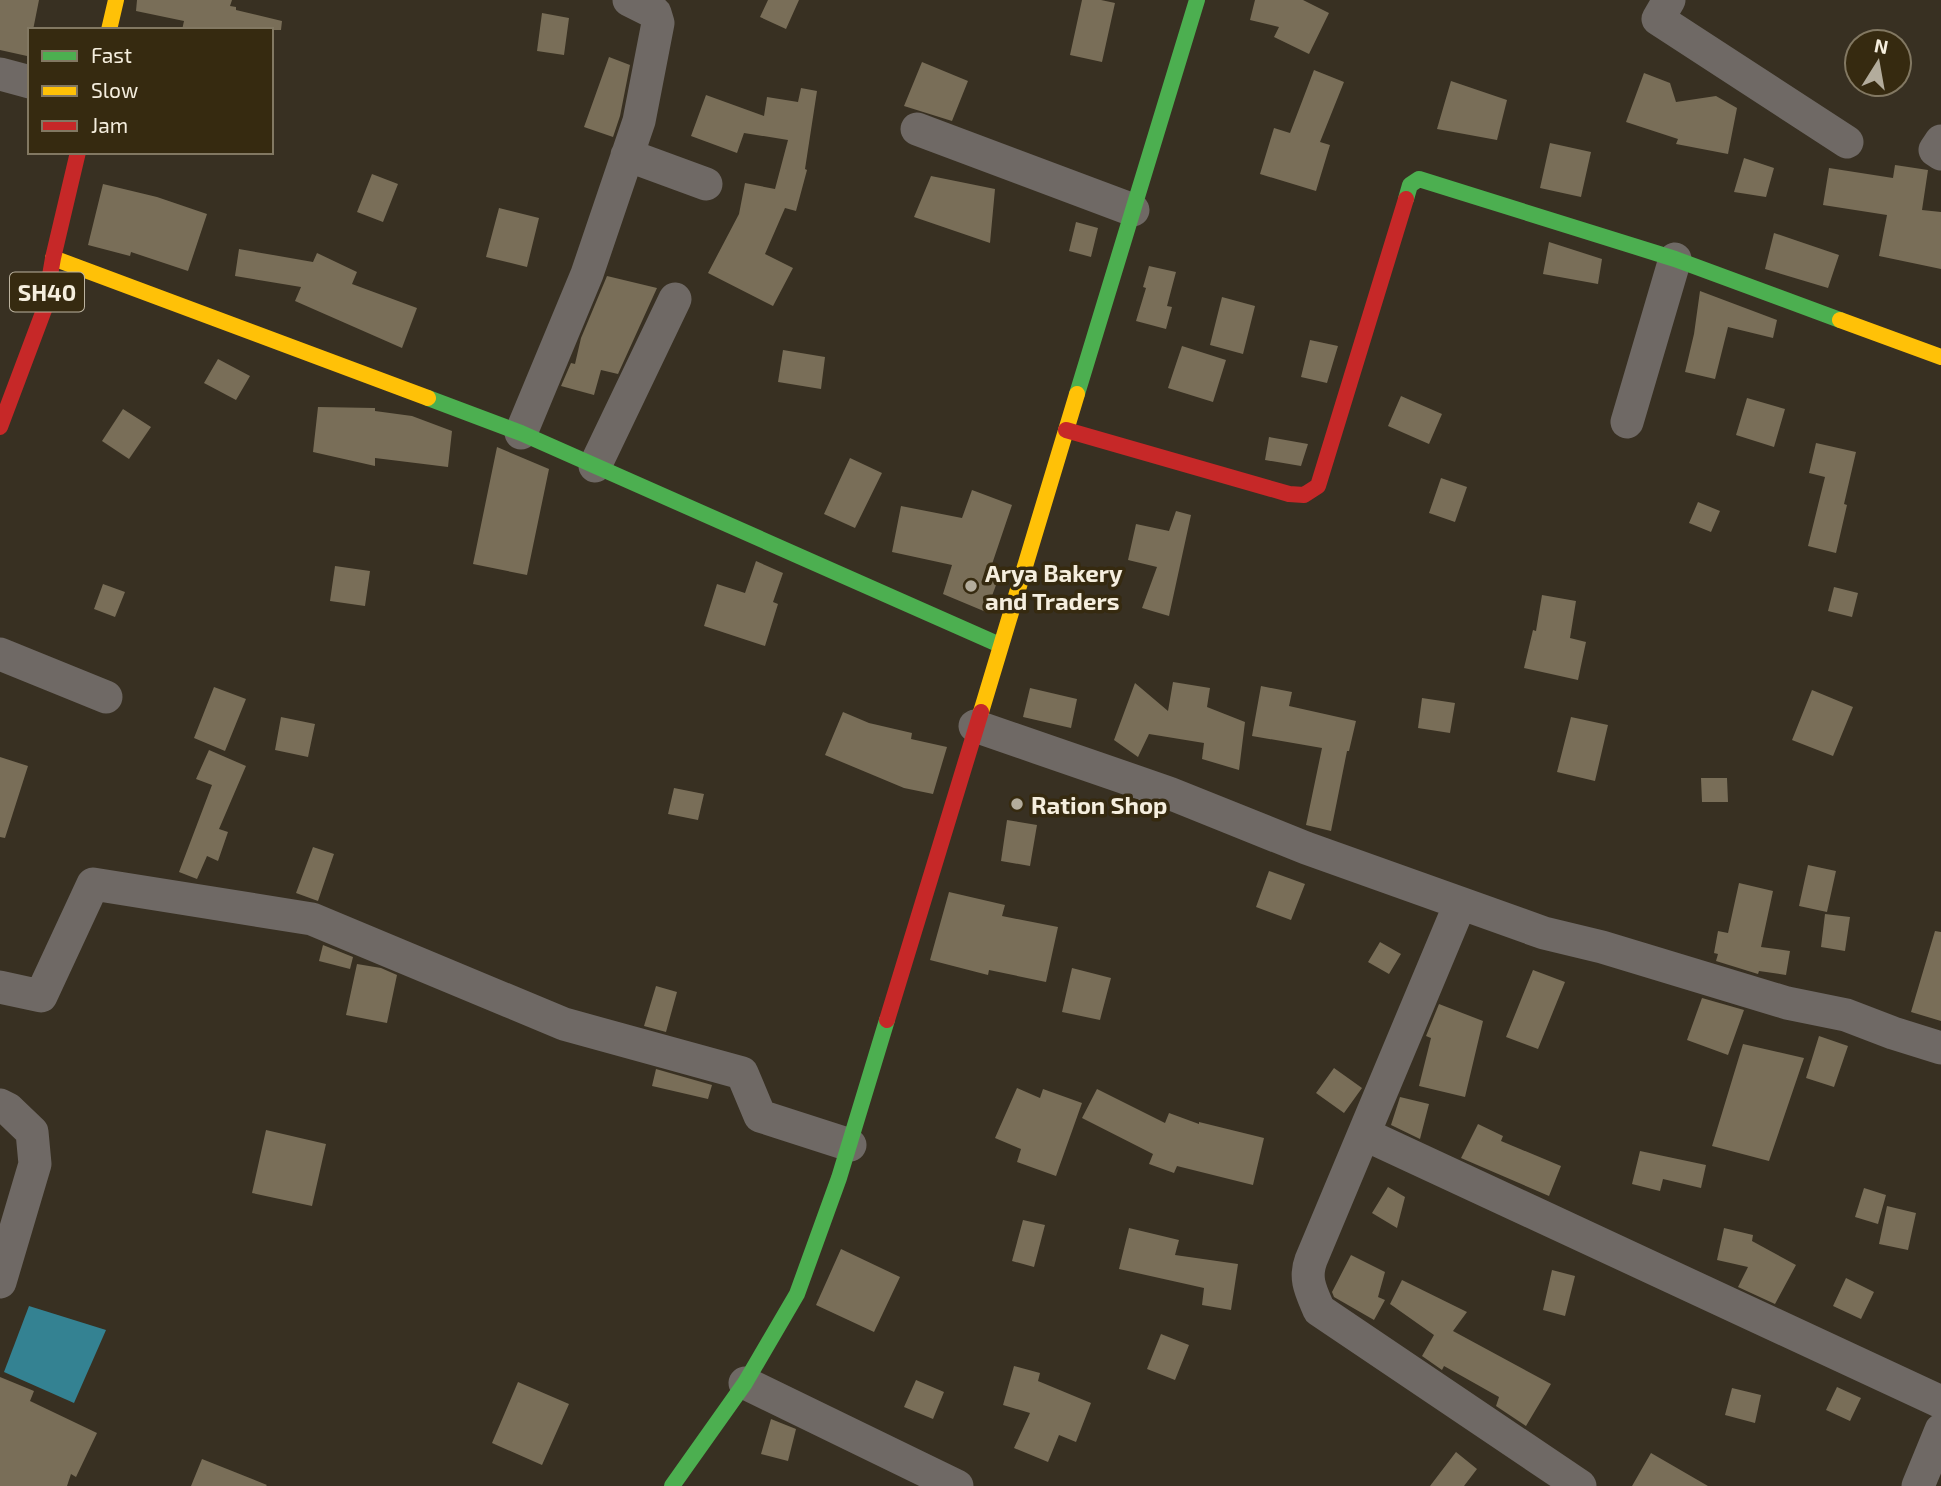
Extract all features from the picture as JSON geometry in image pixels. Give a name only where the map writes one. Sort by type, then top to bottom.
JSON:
[{"type":"street","points":[[109,28],[116,0]]},
{"type":"street","points":[[521,433],[587,274],[639,121],[658,23],[655,13],[629,0]]},
{"type":"street","points":[[672,1486],[745,1383],[797,1294],[849,1145],[905,968],[975,726],[1197,0]]},
{"type":"street","points":[[1669,0],[1658,19],[1847,142]]},
{"type":"street","points":[[0,74],[28,81]]},
{"type":"street","points":[[917,128],[1133,210]]},
{"type":"street","points":[[1941,141],[1935,150],[1941,154]]},
{"type":"street","name":"SH40","points":[[0,427],[44,310],[53,258],[78,154]]},
{"type":"street","points":[[628,155],[706,184]]},
{"type":"street","points":[[1066,430],[1289,494],[1304,495],[1318,486],[1410,185],[1419,179],[1675,260],[1941,357]]},
{"type":"street","points":[[53,258],[521,433],[1000,645]]},
{"type":"street","points":[[1627,422],[1675,260]]},
{"type":"street","points":[[595,466],[675,299]]},
{"type":"street","points":[[0,654],[106,697]]},
{"type":"street","points":[[975,726],[1169,793],[1281,839],[1544,933],[1602,947],[1787,1003],[1846,1015],[1941,1048]]},
{"type":"street","points":[[0,987],[41,996],[93,884],[312,919],[564,1024],[742,1073],[761,1116],[849,1145]]},
{"type":"street","points":[[1460,904],[1307,1271],[1307,1284],[1319,1310],[1580,1486]]},
{"type":"street","points":[[0,1105],[32,1132],[35,1164],[0,1282]]},
{"type":"street","points":[[1364,1134],[1941,1402]]},
{"type":"street","points":[[745,1383],[957,1486]]},
{"type":"street","points":[[1918,1486],[1941,1430]]},
{"type":"water","points":[[29,1306],[106,1330],[74,1403],[4,1372]]},
{"type":"building","points":[[0,0],[39,0],[33,28],[28,28],[27,56],[0,50]]},
{"type":"building","points":[[137,0],[232,0],[230,6],[236,7],[236,10],[282,21],[281,30],[182,28],[184,21],[136,11]]},
{"type":"building","points":[[768,0],[799,0],[786,29],[760,17]]},
{"type":"building","points":[[1082,0],[1115,3],[1102,62],[1070,55]]},
{"type":"building","points":[[1255,0],[1303,0],[1329,13],[1309,54],[1274,37],[1279,27],[1250,20]]},
{"type":"building","points":[[542,13],[569,18],[564,55],[537,51]]},
{"type":"building","points":[[609,57],[630,65],[613,137],[584,127]]},
{"type":"building","points":[[922,62],[968,81],[952,121],[904,106]]},
{"type":"building","points":[[1314,70],[1344,82],[1320,142],[1330,145],[1316,191],[1260,174],[1274,128],[1290,133]]},
{"type":"building","points":[[1644,73],[1670,83],[1676,102],[1716,96],[1737,108],[1728,154],[1676,144],[1678,139],[1626,122]]},
{"type":"building","points":[[1451,81],[1507,100],[1497,140],[1437,129]]},
{"type":"building","points":[[801,88],[817,91],[805,169],[807,170],[796,211],[785,208],[765,254],[793,268],[773,306],[708,273],[739,214],[745,183],[775,189],[788,140],[744,133],[737,153],[691,136],[706,95],[764,116],[767,97],[798,102]]},
{"type":"building","points":[[1550,143],[1591,152],[1581,197],[1540,188]]},
{"type":"building","points":[[1744,158],[1774,168],[1766,197],[1734,192]]},
{"type":"building","points":[[1895,165],[1928,170],[1922,210],[1941,212],[1941,269],[1879,256],[1887,215],[1823,205],[1829,168],[1893,178]]},
{"type":"building","points":[[372,174],[398,184],[383,222],[357,212]]},
{"type":"building","points":[[931,176],[995,189],[990,243],[914,217]]},
{"type":"building","points":[[103,184],[157,197],[207,214],[188,271],[131,252],[130,256],[88,245]]},
{"type":"building","points":[[499,208],[539,218],[527,267],[486,257]]},
{"type":"building","points":[[1076,222],[1098,228],[1091,257],[1069,251]]},
{"type":"building","points":[[1774,233],[1839,255],[1828,288],[1765,269]]},
{"type":"building","points":[[1549,242],[1602,259],[1598,284],[1543,274]]},
{"type":"building","points":[[239,249],[313,262],[317,253],[357,272],[352,284],[417,308],[402,348],[295,301],[301,287],[235,276]]},
{"type":"building","points":[[1149,266],[1176,272],[1167,306],[1172,307],[1166,329],[1136,321],[1146,288],[1143,287]]},
{"type":"building","points":[[607,276],[657,288],[618,374],[601,370],[594,395],[561,386],[571,363],[575,364],[581,338]]},
{"type":"building","points":[[1700,291],[1777,320],[1773,338],[1728,327],[1715,379],[1685,372]]},
{"type":"building","points":[[1222,297],[1255,306],[1243,354],[1210,345]]},
{"type":"building","points":[[1310,340],[1338,346],[1327,383],[1301,377]]},
{"type":"building","points":[[1182,346],[1226,360],[1213,402],[1168,388]]},
{"type":"building","points":[[783,350],[825,357],[821,389],[778,382]]},
{"type":"building","points":[[218,359],[250,376],[236,400],[204,383]]},
{"type":"building","points":[[1401,396],[1442,414],[1429,444],[1388,426]]},
{"type":"building","points":[[1747,398],[1785,409],[1774,447],[1736,435]]},
{"type":"building","points":[[318,407],[375,408],[375,411],[412,416],[452,431],[448,467],[375,458],[375,466],[313,452]]},
{"type":"building","points":[[123,409],[151,427],[129,459],[102,441]]},
{"type":"building","points":[[1269,437],[1308,444],[1301,466],[1265,460]]},
{"type":"building","points":[[1816,443],[1856,452],[1836,553],[1808,546],[1825,477],[1809,473]]},
{"type":"building","points":[[497,447],[549,469],[527,575],[473,564]]},
{"type":"building","points":[[850,458],[882,473],[855,528],[824,514]]},
{"type":"building","points":[[1441,478],[1467,487],[1455,522],[1429,513]]},
{"type":"building","points":[[972,490],[1012,505],[989,573],[999,577],[986,612],[943,594],[952,565],[892,552],[901,506],[962,518]]},
{"type":"building","points":[[1698,502],[1720,511],[1711,532],[1689,523]]},
{"type":"building","points":[[1176,511],[1191,515],[1169,616],[1142,608],[1157,567],[1128,560],[1136,524],[1169,531]]},
{"type":"building","points":[[756,561],[783,573],[773,602],[778,604],[765,646],[704,626],[717,584],[745,593]]},
{"type":"building","points":[[335,566],[370,571],[365,606],[330,601]]},
{"type":"building","points":[[103,584],[125,592],[115,617],[94,609]]},
{"type":"building","points":[[1834,587],[1858,593],[1852,617],[1828,611]]},
{"type":"building","points":[[1542,595],[1576,601],[1570,638],[1586,642],[1578,680],[1524,668],[1533,630],[1536,631]]},
{"type":"building","points":[[1173,682],[1210,688],[1207,707],[1245,722],[1239,770],[1202,759],[1204,743],[1149,734],[1138,757],[1114,740],[1135,683],[1168,711]]},
{"type":"building","points":[[1261,686],[1292,692],[1289,706],[1356,721],[1347,751],[1331,831],[1306,825],[1322,748],[1252,736]]},
{"type":"building","points":[[214,687],[246,699],[225,751],[194,738]]},
{"type":"building","points":[[1030,688],[1077,699],[1071,728],[1023,717]]},
{"type":"building","points":[[1812,690],[1853,707],[1833,756],[1792,740]]},
{"type":"building","points":[[1422,698],[1455,703],[1450,733],[1418,728]]},
{"type":"building","points":[[843,712],[869,723],[912,733],[911,739],[947,747],[933,794],[904,788],[825,755]]},
{"type":"building","points":[[281,717],[315,724],[308,757],[275,750]]},
{"type":"building","points":[[1571,717],[1608,725],[1595,781],[1557,772]]},
{"type":"building","points":[[209,750],[246,766],[219,829],[228,832],[218,861],[207,856],[197,879],[179,872],[212,785],[196,779]]},
{"type":"building","points":[[0,757],[28,766],[5,838],[0,837]]},
{"type":"building","points":[[1701,778],[1727,778],[1728,802],[1702,802]]},
{"type":"building","points":[[674,788],[704,794],[698,820],[668,814]]},
{"type":"building","points":[[1007,820],[1037,825],[1030,866],[1001,861]]},
{"type":"building","points":[[313,847],[334,854],[318,901],[296,893]]},
{"type":"building","points":[[1808,865],[1836,871],[1827,912],[1799,906]]},
{"type":"building","points":[[1269,871],[1305,884],[1291,920],[1256,907]]},
{"type":"building","points":[[1739,883],[1773,891],[1761,947],[1790,951],[1786,975],[1759,971],[1758,974],[1716,961],[1718,954],[1714,953],[1718,931],[1728,933]]},
{"type":"building","points":[[949,892],[1005,905],[1002,916],[1058,927],[1046,982],[989,970],[988,975],[930,960]]},
{"type":"building","points":[[1825,914],[1850,917],[1845,951],[1821,947]]},
{"type":"building","points":[[1935,931],[1941,932],[1941,1021],[1911,1012]]},
{"type":"building","points":[[1380,942],[1401,954],[1389,974],[1368,962]]},
{"type":"building","points":[[323,945],[353,957],[350,969],[319,961]]},
{"type":"building","points":[[357,964],[381,968],[397,975],[387,1023],[346,1015]]},
{"type":"building","points":[[1072,968],[1111,978],[1100,1020],[1062,1012]]},
{"type":"building","points":[[1533,970],[1565,982],[1538,1049],[1506,1037]]},
{"type":"building","points":[[656,986],[677,992],[666,1032],[644,1026]]},
{"type":"building","points":[[1702,998],[1744,1010],[1728,1055],[1687,1040]]},
{"type":"building","points":[[1439,1004],[1483,1021],[1465,1097],[1419,1086],[1431,1038],[1426,1036]]},
{"type":"building","points":[[1819,1036],[1848,1046],[1834,1087],[1806,1078]]},
{"type":"building","points":[[1743,1044],[1804,1058],[1769,1161],[1712,1146]]},
{"type":"building","points":[[1334,1068],[1362,1088],[1344,1113],[1316,1093]]},
{"type":"building","points":[[656,1069],[712,1085],[708,1099],[652,1086]]},
{"type":"building","points":[[1017,1088],[1040,1098],[1043,1089],[1082,1103],[1056,1176],[1017,1162],[1021,1149],[995,1138]]},
{"type":"building","points":[[1097,1089],[1165,1123],[1169,1113],[1199,1124],[1264,1138],[1253,1185],[1177,1166],[1174,1173],[1149,1164],[1153,1154],[1082,1118]]},
{"type":"building","points":[[1400,1097],[1429,1104],[1420,1139],[1391,1125]]},
{"type":"building","points":[[1478,1124],[1503,1136],[1501,1141],[1561,1166],[1549,1196],[1461,1158]]},
{"type":"building","points":[[266,1130],[326,1144],[312,1206],[252,1193]]},
{"type":"building","points":[[1640,1151],[1706,1165],[1701,1188],[1663,1179],[1660,1191],[1632,1184]]},
{"type":"building","points":[[1388,1187],[1405,1197],[1397,1228],[1372,1213]]},
{"type":"building","points":[[1864,1188],[1886,1195],[1878,1224],[1855,1217]]},
{"type":"building","points":[[1887,1206],[1916,1213],[1908,1250],[1879,1244]]},
{"type":"building","points":[[1023,1220],[1045,1225],[1034,1267],[1012,1261]]},
{"type":"building","points":[[1129,1228],[1179,1240],[1175,1255],[1238,1264],[1231,1310],[1202,1305],[1204,1288],[1119,1269]]},
{"type":"building","points":[[1724,1228],[1753,1235],[1752,1241],[1796,1265],[1775,1304],[1738,1287],[1748,1267],[1717,1260]]},
{"type":"building","points":[[841,1249],[900,1277],[874,1332],[816,1305]]},
{"type":"building","points":[[1351,1255],[1385,1272],[1378,1297],[1385,1300],[1374,1320],[1334,1297],[1332,1292]]},
{"type":"building","points":[[1552,1270],[1575,1276],[1565,1316],[1543,1310]]},
{"type":"building","points":[[1846,1278],[1874,1292],[1861,1319],[1833,1306]]},
{"type":"building","points":[[1402,1280],[1467,1312],[1453,1331],[1551,1384],[1526,1426],[1496,1406],[1499,1397],[1444,1366],[1442,1370],[1422,1356],[1434,1335],[1390,1304]]},
{"type":"building","points":[[1161,1334],[1189,1345],[1175,1380],[1147,1369]]},
{"type":"building","points":[[1014,1366],[1040,1373],[1038,1381],[1091,1403],[1076,1442],[1059,1435],[1048,1462],[1014,1448],[1030,1413],[1003,1405]]},
{"type":"building","points":[[0,1377],[34,1391],[30,1401],[97,1433],[76,1477],[71,1474],[67,1486],[0,1486]]},
{"type":"building","points":[[916,1380],[944,1392],[933,1419],[904,1407]]},
{"type":"building","points":[[518,1382],[569,1404],[542,1465],[492,1443]]},
{"type":"building","points":[[1837,1387],[1861,1398],[1850,1421],[1826,1410]]},
{"type":"building","points":[[1732,1388],[1761,1395],[1755,1423],[1725,1415]]},
{"type":"building","points":[[771,1419],[796,1429],[788,1461],[761,1454]]},
{"type":"building","points":[[1456,1452],[1477,1469],[1464,1486],[1430,1486]]},
{"type":"building","points":[[1651,1453],[1708,1486],[1632,1486]]},
{"type":"building","points":[[202,1459],[267,1485],[191,1486]]},
{"type":"traffic: fast","points":[[1077,394],[1197,0]]},
{"type":"traffic: fast","points":[[1406,199],[1410,185],[1419,179],[1675,259],[1840,320]]},
{"type":"traffic: fast","points":[[428,398],[521,433],[1000,645]]},
{"type":"traffic: fast","points":[[672,1486],[745,1383],[797,1294],[839,1178],[887,1020]]},
{"type":"traffic: slow","points":[[109,28],[116,0]]},
{"type":"traffic: slow","points":[[53,258],[428,398]]},
{"type":"traffic: slow","points":[[1840,320],[1941,357]]},
{"type":"traffic: slow","points":[[981,712],[1077,394]]},
{"type":"traffic: jam","points":[[0,427],[44,310],[53,258],[78,154]]},
{"type":"traffic: jam","points":[[1066,430],[1289,494],[1304,495],[1318,486],[1406,199]]},
{"type":"traffic: jam","points":[[887,1020],[981,712]]},
{"type":"place","name":"Arya Bakery and Traders","points":[[971,586]]},
{"type":"place","name":"Ration Shop","points":[[1017,804]]}]
